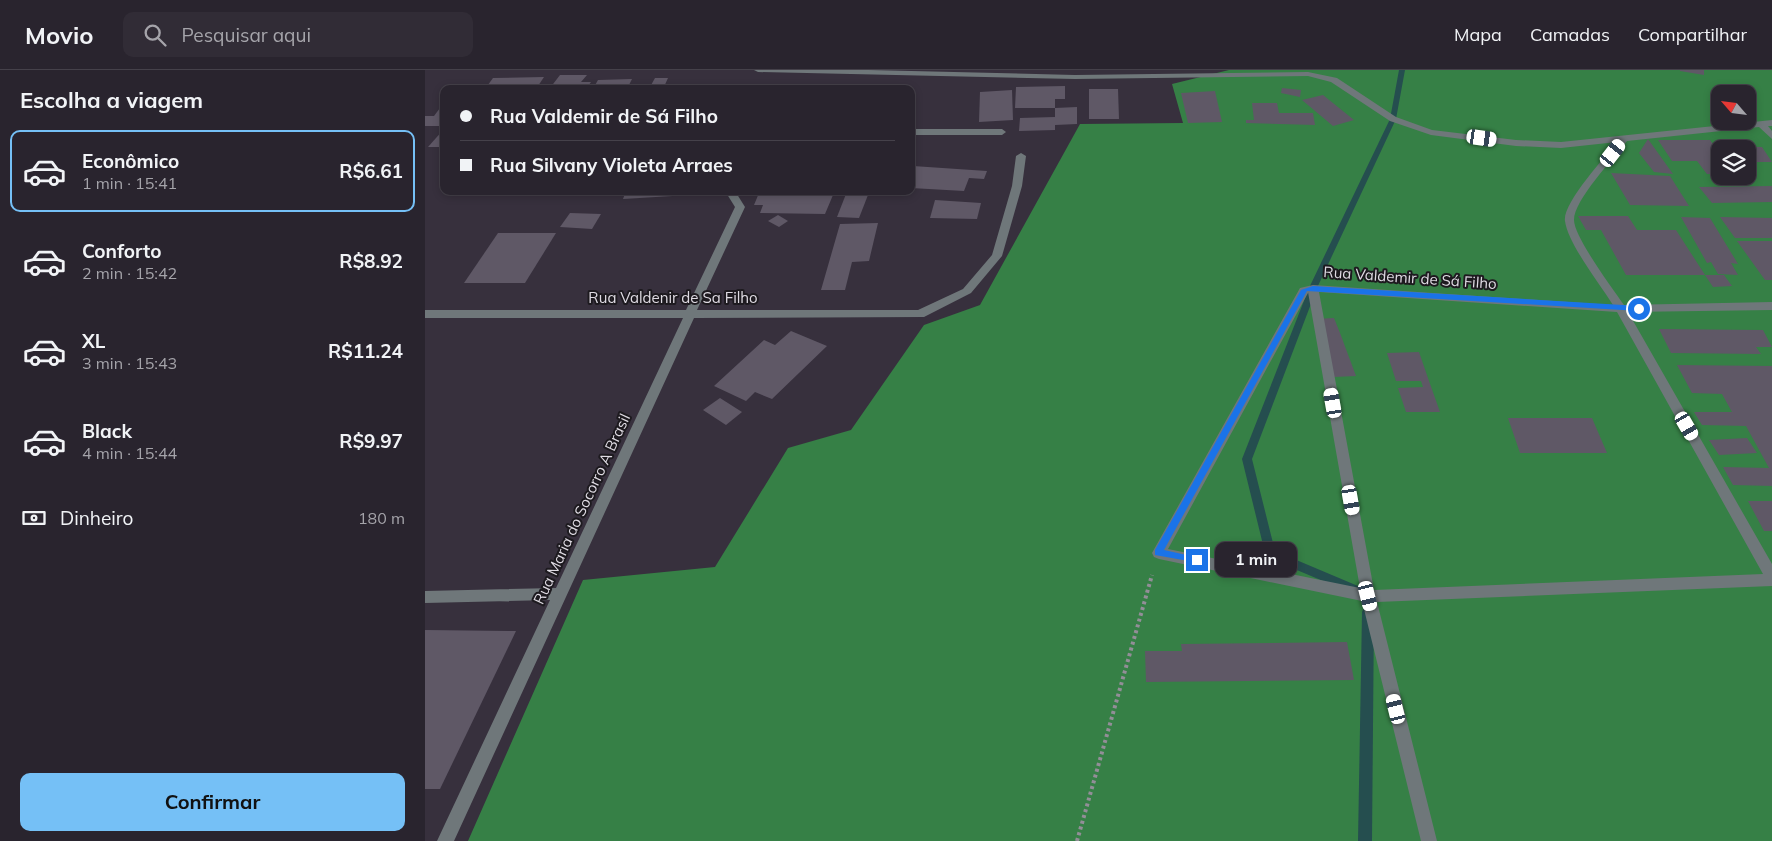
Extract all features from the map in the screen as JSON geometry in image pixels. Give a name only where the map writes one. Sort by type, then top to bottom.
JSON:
[{"type":"street","points":[[758,70],[1308,74],[1334,80],[1393,119],[1431,132],[1517,143],[1543,144],[1623,140],[1772,123]]},
{"type":"street","points":[[1760,123],[1772,136]]},
{"type":"street","points":[[915,132],[1002,132]]},
{"type":"street","points":[[1313,288],[1304,290],[1159,553],[1368,596],[1772,578],[1621,309],[1576,240],[1569,220],[1576,200],[1623,140]]},
{"type":"street","name":"Rua Valdenir de Sa Filho","points":[[425,314],[692,312],[920,314],[967,291],[997,256],[1017,186],[1021,156]]},
{"type":"street","name":"Rua Maria do Socorro A Brasil","points":[[445,841],[740,207],[732,195]]},
{"type":"street","name":"Rua Valdemir de Sá Filho","points":[[1429,841],[1368,596],[1313,288],[1621,309],[1772,306]]},
{"type":"street","points":[[425,597],[559,594]]},
{"type":"path","points":[[1077,841],[1159,553]]},
{"type":"green space","points":[[1229,70],[1772,70],[1772,841],[468,841],[583,580],[715,567],[788,448],[851,430],[924,325],[980,305],[1080,124],[1183,123],[1172,84]]},
{"type":"building","points":[[1704,70],[1704,75],[1680,71]]},
{"type":"building","points":[[560,75],[587,75],[581,82],[591,82],[589,85],[552,85]]},
{"type":"building","points":[[544,77],[539,85],[488,85],[493,78]]},
{"type":"building","points":[[655,78],[668,78],[665,85],[651,85]]},
{"type":"building","points":[[632,79],[629,85],[595,85],[598,80]]},
{"type":"building","points":[[1065,86],[1065,99],[1055,99],[1055,108],[1015,108],[1016,87]]},
{"type":"building","points":[[1282,88],[1301,90],[1300,97],[1281,93]]},
{"type":"building","points":[[1089,89],[1118,89],[1119,119],[1089,119]]},
{"type":"building","points":[[1012,90],[1013,120],[979,122],[980,92]]},
{"type":"building","points":[[1215,91],[1222,122],[1188,123],[1181,93]]},
{"type":"building","points":[[1323,95],[1354,120],[1333,126],[1302,100]]},
{"type":"building","points":[[1252,103],[1277,103],[1279,113],[1313,113],[1315,125],[1246,123],[1246,120],[1254,120]]},
{"type":"building","points":[[1077,107],[1077,124],[1055,125],[1055,130],[1019,131],[1020,118],[1055,117],[1055,108]]},
{"type":"building","points":[[440,108],[440,126],[425,126],[425,116],[434,116]]},
{"type":"building","points":[[440,134],[440,147],[428,147]]},
{"type":"building","points":[[1648,139],[1673,174],[1654,172],[1639,153]]},
{"type":"building","points":[[1658,140],[1711,141],[1711,174],[1707,174],[1697,161],[1672,161]]},
{"type":"building","points":[[1756,147],[1762,147],[1772,162],[1756,162]]},
{"type":"building","points":[[915,166],[987,171],[984,179],[969,178],[964,191],[915,188]]},
{"type":"building","points":[[1611,173],[1670,176],[1689,206],[1630,205]]},
{"type":"building","points":[[1772,186],[1772,202],[1712,203],[1699,187]]},
{"type":"building","points":[[624,195],[689,195],[623,199]]},
{"type":"building","points":[[758,195],[833,195],[825,214],[760,213],[763,205],[754,205]]},
{"type":"building","points":[[846,195],[868,195],[859,218],[837,217]]},
{"type":"building","points":[[935,200],[981,203],[977,219],[930,218]]},
{"type":"building","points":[[570,213],[601,214],[592,229],[560,227]]},
{"type":"building","points":[[778,215],[788,221],[779,227],[768,221]]},
{"type":"building","points":[[1578,216],[1628,216],[1637,230],[1676,230],[1705,275],[1626,275],[1601,230],[1586,230]]},
{"type":"building","points":[[1681,217],[1710,218],[1738,264],[1731,263],[1738,275],[1718,274],[1711,262],[1707,263]]},
{"type":"building","points":[[1720,217],[1772,218],[1772,238],[1735,238]]},
{"type":"building","points":[[878,223],[869,261],[852,262],[845,290],[821,290],[840,224]]},
{"type":"building","points":[[498,233],[556,233],[525,283],[464,283]]},
{"type":"building","points":[[1737,241],[1772,241],[1772,280],[1765,280]]},
{"type":"building","points":[[1705,275],[1724,275],[1732,286],[1713,287]]},
{"type":"building","points":[[1334,318],[1356,376],[1334,377],[1315,319]]},
{"type":"building","points":[[1659,329],[1763,330],[1772,347],[1756,347],[1761,354],[1671,353]]},
{"type":"building","points":[[791,331],[827,346],[772,399],[755,392],[746,401],[714,386],[764,340],[775,345]]},
{"type":"building","points":[[1419,352],[1440,412],[1406,412],[1398,388],[1423,387],[1421,381],[1396,381],[1387,353]]},
{"type":"building","points":[[1677,365],[1772,366],[1772,486],[1733,485],[1723,467],[1769,468],[1746,426],[1702,425],[1694,412],[1732,412],[1722,394],[1692,393]]},
{"type":"building","points":[[720,398],[742,412],[726,425],[703,410]]},
{"type":"building","points":[[1508,418],[1592,418],[1607,453],[1520,453]]},
{"type":"building","points":[[1747,438],[1757,453],[1719,455],[1709,440]]},
{"type":"building","points":[[1748,501],[1772,501],[1772,531],[1764,531]]},
{"type":"building","points":[[425,630],[516,631],[440,789],[425,789]]},
{"type":"building","points":[[1347,642],[1354,680],[1146,682],[1145,651],[1182,651],[1181,644]]},
{"type":"waterway","points":[[1354,589],[1270,554],[1247,459],[1313,288],[1393,119],[1402,70]]},
{"type":"waterway","points":[[1365,841],[1368,612]]},
{"type":"route","points":[[1197,560],[1159,553],[1304,290],[1313,288],[1639,309]]}]
